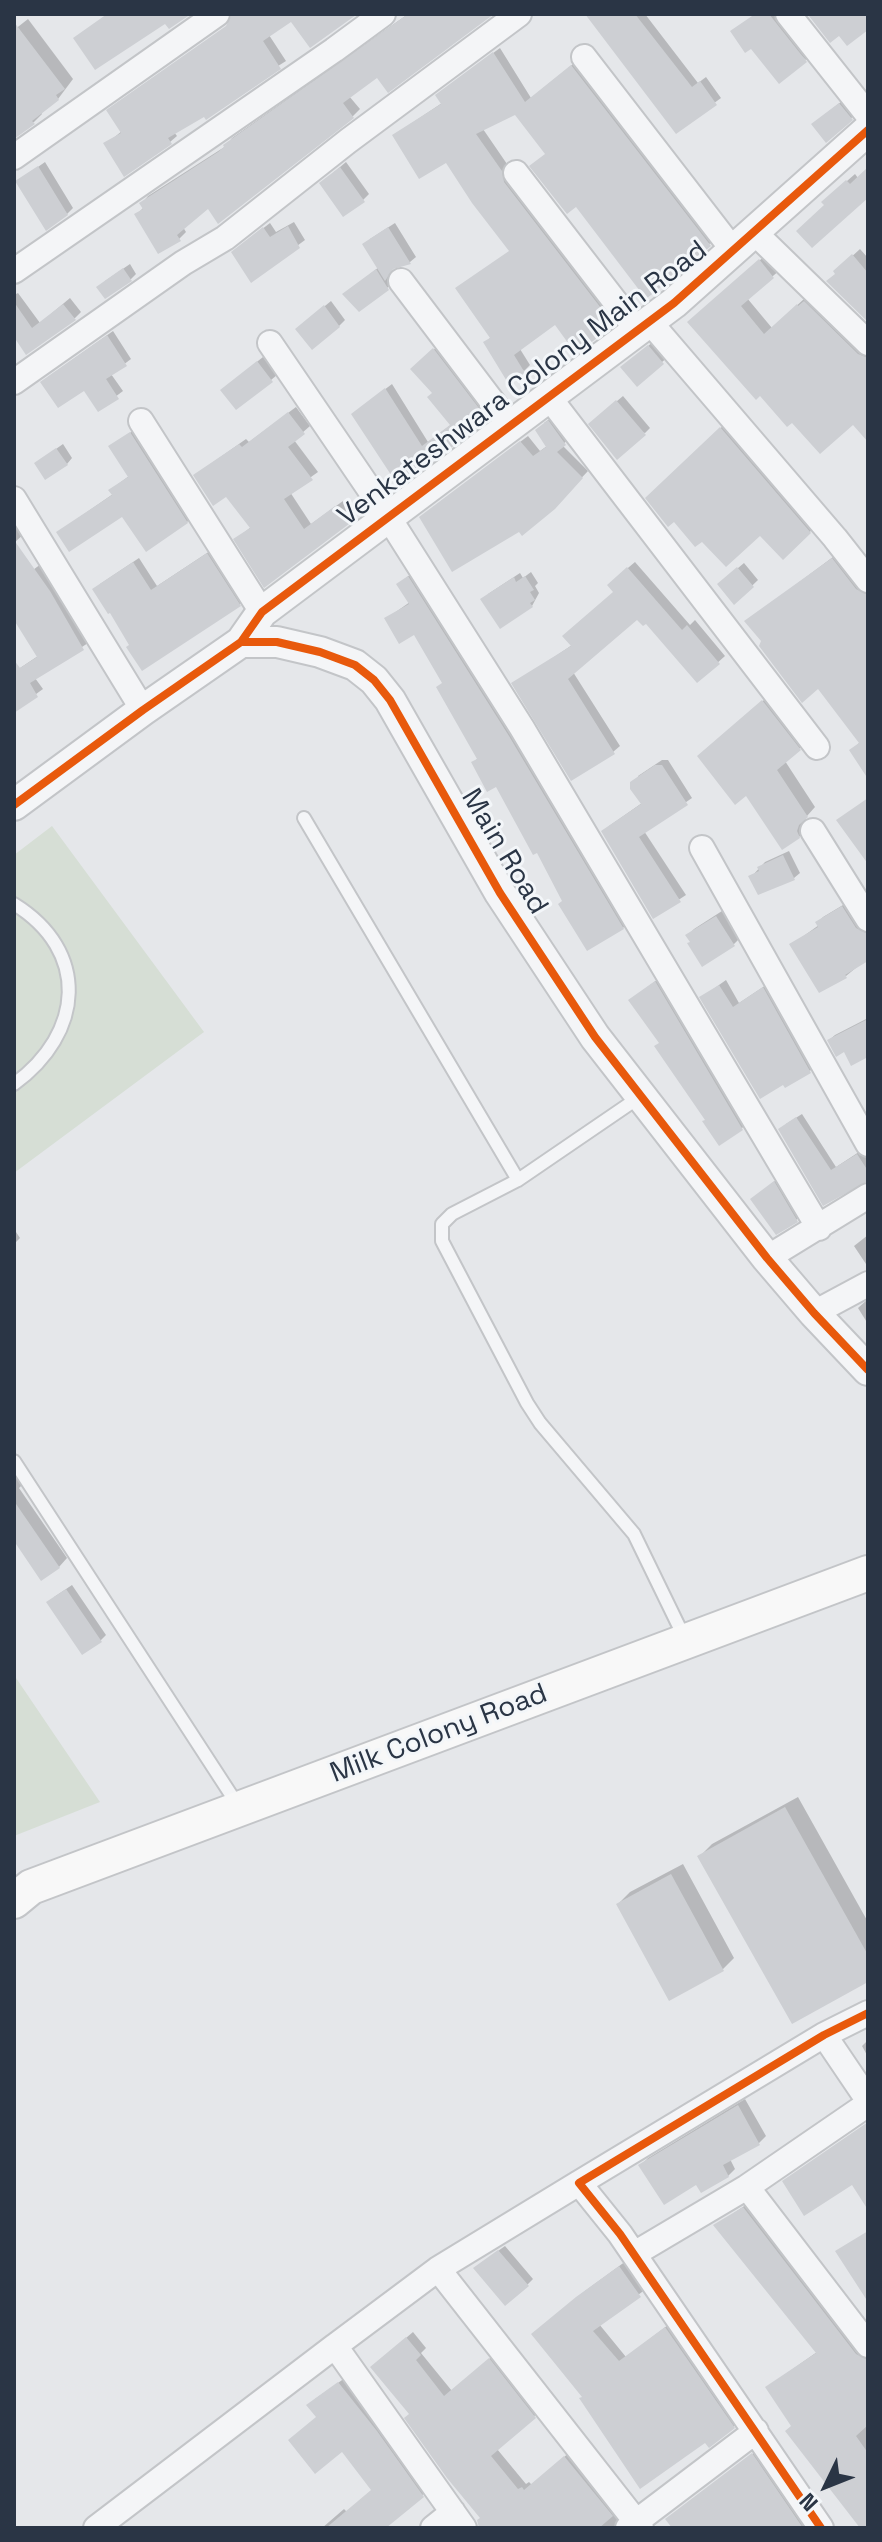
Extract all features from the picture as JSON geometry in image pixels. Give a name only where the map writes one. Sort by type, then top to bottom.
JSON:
[{"type":"main road","name":"Milk Colony Road","points":[[14,1901],[31,1887],[868,1573]]},
{"type":"street","points":[[14,157],[217,14]]},
{"type":"street","points":[[14,271],[383,14]]},
{"type":"street","points":[[14,382],[183,263],[225,238],[348,141],[519,14]]},
{"type":"street","points":[[788,14],[868,115]]},
{"type":"street","points":[[584,57],[744,241],[868,343]]},
{"type":"street","name":"Venkateshwara Colony Main Road","points":[[241,642],[262,612],[387,515],[643,326],[868,130]]},
{"type":"street","points":[[516,173],[643,326],[835,538],[868,580]]},
{"type":"street","points":[[401,281],[510,425]]},
{"type":"street","points":[[270,343],[387,515],[522,728],[819,1228]]},
{"type":"street","points":[[548,396],[817,747]]},
{"type":"street","points":[[141,421],[262,612]]},
{"type":"street","points":[[14,499],[143,710]]},
{"type":"street","points":[[17,796],[241,642]]},
{"type":"street","name":"Main Road","points":[[241,642],[277,642],[320,652],[355,665],[374,680],[390,700],[500,893],[595,1037],[767,1258],[868,1370]]},
{"type":"street","points":[[813,831],[868,919]]},
{"type":"street","points":[[702,848],[868,1144]]},
{"type":"street","points":[[767,1258],[868,1196]]},
{"type":"street","points":[[814,1313],[868,1284]]},
{"type":"street","points":[[96,2528],[438,2269],[824,2035],[868,2013]]},
{"type":"street","points":[[634,2254],[747,2187],[868,2102],[824,2035]]},
{"type":"street","points":[[579,2183],[634,2254],[821,2528]]},
{"type":"street","points":[[747,2187],[868,2345]]},
{"type":"street","points":[[438,2269],[635,2526],[756,2431]]},
{"type":"street","points":[[335,2346],[458,2520],[433,2528]]},
{"type":"lane","points":[[304,818],[518,1180]]},
{"type":"lane","points":[[14,904],[35,917],[52,936],[65,960],[69,982],[67,1007],[58,1035],[32,1070],[14,1084]]},
{"type":"lane","points":[[641,1096],[518,1180],[452,1214],[442,1224],[442,1241],[540,1423],[634,1534],[686,1642]]},
{"type":"lane","points":[[14,1461],[241,1809]]},
{"type":"shaded area","points":[[52,826],[204,1032],[14,1173],[14,855]]},
{"type":"shaded area","points":[[14,1675],[100,1802],[14,1836]]},
{"type":"building","points":[[107,14],[191,14],[169,29],[165,24],[95,70],[73,38]]},
{"type":"building","points":[[232,14],[356,15],[310,48],[291,22],[263,41],[281,69],[206,120],[204,117],[168,138],[172,144],[124,177],[103,143],[121,133],[106,110],[226,26]]},
{"type":"building","points":[[408,14],[494,14],[388,93],[377,78],[343,103],[354,118],[218,224],[208,209],[177,235],[181,241],[158,254],[134,214],[143,209],[139,203],[218,152],[223,145]]},
{"type":"building","points":[[585,14],[635,14],[692,87],[700,81],[717,105],[676,134]]},
{"type":"building","points":[[755,14],[769,14],[807,62],[779,84],[751,49],[745,53],[730,31]]},
{"type":"building","points":[[868,14],[868,30],[847,46],[839,36],[830,43],[809,16]]},
{"type":"building","points":[[14,22],[65,89],[56,95],[59,100],[32,121],[35,124],[14,139]]},
{"type":"building","points":[[493,52],[525,102],[571,65],[711,246],[646,299],[576,207],[567,214],[529,166],[545,154],[515,115],[476,134],[502,171],[504,182],[614,325],[576,354],[555,325],[514,355],[525,373],[508,383],[483,342],[490,338],[455,288],[509,251],[446,163],[419,179],[392,135],[441,104],[435,95]]},
{"type":"building","points":[[839,103],[853,120],[826,143],[811,124]]},
{"type":"building","points":[[38,166],[68,215],[46,231],[15,181]]},
{"type":"building","points":[[340,167],[365,202],[343,217],[319,183]]},
{"type":"building","points":[[868,167],[868,198],[812,248],[796,231],[824,205],[821,202],[846,180],[850,184]]},
{"type":"building","points":[[288,226],[300,248],[251,283],[231,252],[263,227],[270,237]]},
{"type":"building","points":[[388,227],[411,264],[393,269],[385,281],[362,244]]},
{"type":"building","points":[[852,254],[868,273],[868,322],[826,281]]},
{"type":"building","points":[[759,259],[774,278],[741,306],[764,334],[804,301],[858,354],[868,358],[868,442],[853,425],[820,454],[792,423],[787,427],[760,396],[756,400],[687,322]]},
{"type":"building","points":[[123,268],[132,281],[105,299],[96,287]]},
{"type":"building","points":[[376,269],[389,290],[359,312],[342,294]]},
{"type":"building","points":[[14,302],[32,328],[63,304],[76,320],[26,355],[14,337]]},
{"type":"building","points":[[324,305],[340,327],[312,350],[295,329]]},
{"type":"building","points":[[107,335],[127,366],[106,379],[119,399],[98,412],[84,391],[58,408],[40,382]]},
{"type":"building","points":[[648,345],[664,364],[637,387],[620,367]]},
{"type":"building","points":[[433,348],[488,420],[399,487],[351,414],[385,388],[422,446],[450,425],[427,397],[432,393],[410,369]]},
{"type":"building","points":[[257,361],[273,382],[236,410],[220,390]]},
{"type":"building","points":[[616,400],[646,435],[617,460],[588,424]]},
{"type":"building","points":[[288,412],[305,434],[288,447],[313,480],[284,499],[304,529],[335,506],[349,524],[264,588],[233,539],[250,528],[226,497],[213,506],[193,475],[239,444],[242,447]]},
{"type":"building","points":[[548,420],[566,445],[557,452],[583,478],[555,509],[522,536],[519,532],[452,572],[419,517],[520,441],[533,456],[546,447],[535,430]]},
{"type":"building","points":[[720,427],[811,533],[783,560],[760,536],[726,567],[702,542],[695,547],[674,522],[668,527],[645,498]]},
{"type":"building","points":[[130,432],[188,523],[146,552],[122,517],[69,552],[56,532],[112,495],[108,490],[128,477],[108,446]]},
{"type":"building","points":[[56,448],[68,465],[45,480],[34,463]]},
{"type":"building","points":[[14,540],[50,591],[84,650],[30,683],[38,697],[14,713],[14,660],[20,668],[37,657],[14,620]]},
{"type":"building","points":[[207,553],[241,606],[142,671],[126,647],[129,645],[110,613],[92,589],[133,562],[151,590]]},
{"type":"building","points":[[832,558],[856,589],[868,595],[868,779],[849,750],[859,743],[818,689],[802,703],[744,621]]},
{"type":"building","points":[[627,567],[682,630],[687,625],[720,664],[697,683],[646,624],[643,626],[637,620],[568,679],[615,754],[571,781],[511,683],[571,646],[562,636],[613,592],[607,585]]},
{"type":"building","points":[[737,567],[754,587],[734,605],[717,584]]},
{"type":"building","points":[[408,576],[509,736],[624,929],[587,951],[558,904],[562,901],[537,853],[533,855],[496,787],[487,792],[471,762],[477,759],[436,687],[442,683],[414,635],[399,644],[384,618],[409,604],[396,584]]},
{"type":"building","points":[[525,576],[534,590],[530,592],[535,600],[530,603],[533,607],[500,629],[480,599],[514,577],[516,582]]},
{"type":"building","points":[[762,700],[801,750],[777,770],[808,817],[799,825],[797,831],[800,838],[782,850],[746,796],[735,805],[697,756]]},
{"type":"building","points":[[655,765],[662,765],[688,805],[639,837],[681,902],[653,919],[601,831],[641,804],[630,789],[630,782]]},
{"type":"building","points":[[868,798],[868,864],[836,820]]},
{"type":"building","points":[[783,855],[795,880],[758,895],[748,876],[759,871],[757,867]]},
{"type":"building","points":[[842,906],[856,928],[868,934],[868,961],[845,975],[847,978],[819,993],[789,944],[818,927],[815,922]]},
{"type":"building","points":[[716,916],[735,946],[702,967],[685,935]]},
{"type":"building","points":[[655,981],[743,1130],[719,1146],[702,1121],[705,1120],[654,1046],[659,1043],[628,1000]]},
{"type":"building","points":[[719,985],[733,1007],[763,987],[811,1073],[760,1099],[699,997]]},
{"type":"building","points":[[868,1019],[868,1057],[851,1066],[844,1052],[836,1057],[827,1040]]},
{"type":"building","points":[[796,1117],[831,1170],[857,1154],[868,1171],[868,1181],[823,1206],[778,1129]]},
{"type":"building","points":[[774,1181],[798,1222],[776,1235],[750,1199]]},
{"type":"building","points":[[14,1501],[60,1568],[41,1581],[14,1541]]},
{"type":"building","points":[[66,1589],[102,1642],[82,1655],[46,1602]]},
{"type":"building","points":[[785,1807],[868,1955],[868,1982],[792,2024],[697,1856]]},
{"type":"building","points":[[671,1874],[724,1971],[669,2001],[616,1904]]},
{"type":"building","points":[[738,2105],[760,2145],[723,2165],[729,2177],[701,2193],[696,2185],[664,2205],[638,2165]]},
{"type":"building","points":[[868,2122],[868,2210],[852,2185],[804,2216],[782,2181]]},
{"type":"building","points":[[743,2207],[856,2354],[868,2360],[868,2425],[856,2436],[868,2453],[868,2528],[860,2528],[785,2431],[791,2426],[765,2387],[816,2353],[713,2225]]},
{"type":"building","points":[[868,2231],[868,2302],[835,2251]]},
{"type":"building","points":[[498,2250],[529,2286],[505,2306],[473,2268]]},
{"type":"building","points":[[619,2266],[641,2297],[593,2331],[619,2361],[665,2327],[735,2428],[709,2448],[705,2443],[640,2489],[579,2398],[582,2397],[531,2334]]},
{"type":"building","points":[[406,2337],[421,2355],[416,2360],[444,2396],[489,2358],[536,2418],[491,2456],[518,2489],[522,2487],[524,2490],[564,2456],[613,2516],[599,2528],[479,2528],[477,2520],[480,2518],[404,2418],[409,2414],[370,2367]]},
{"type":"building","points":[[338,2382],[424,2497],[386,2528],[326,2528],[371,2490],[342,2452],[315,2474],[288,2440],[316,2417],[306,2405]]},
{"type":"building","points":[[752,2453],[803,2528],[672,2528],[665,2519]]},
{"type":"cycle path","points":[[241,642],[262,612],[674,303],[868,130]]},
{"type":"cycle path","points":[[14,805],[241,642],[277,642],[320,652],[355,665],[374,680],[390,700],[500,893],[595,1037],[767,1258],[868,1370]]},
{"type":"cycle path","points":[[821,2528],[620,2234],[579,2183],[824,2035],[868,2013]]}]
